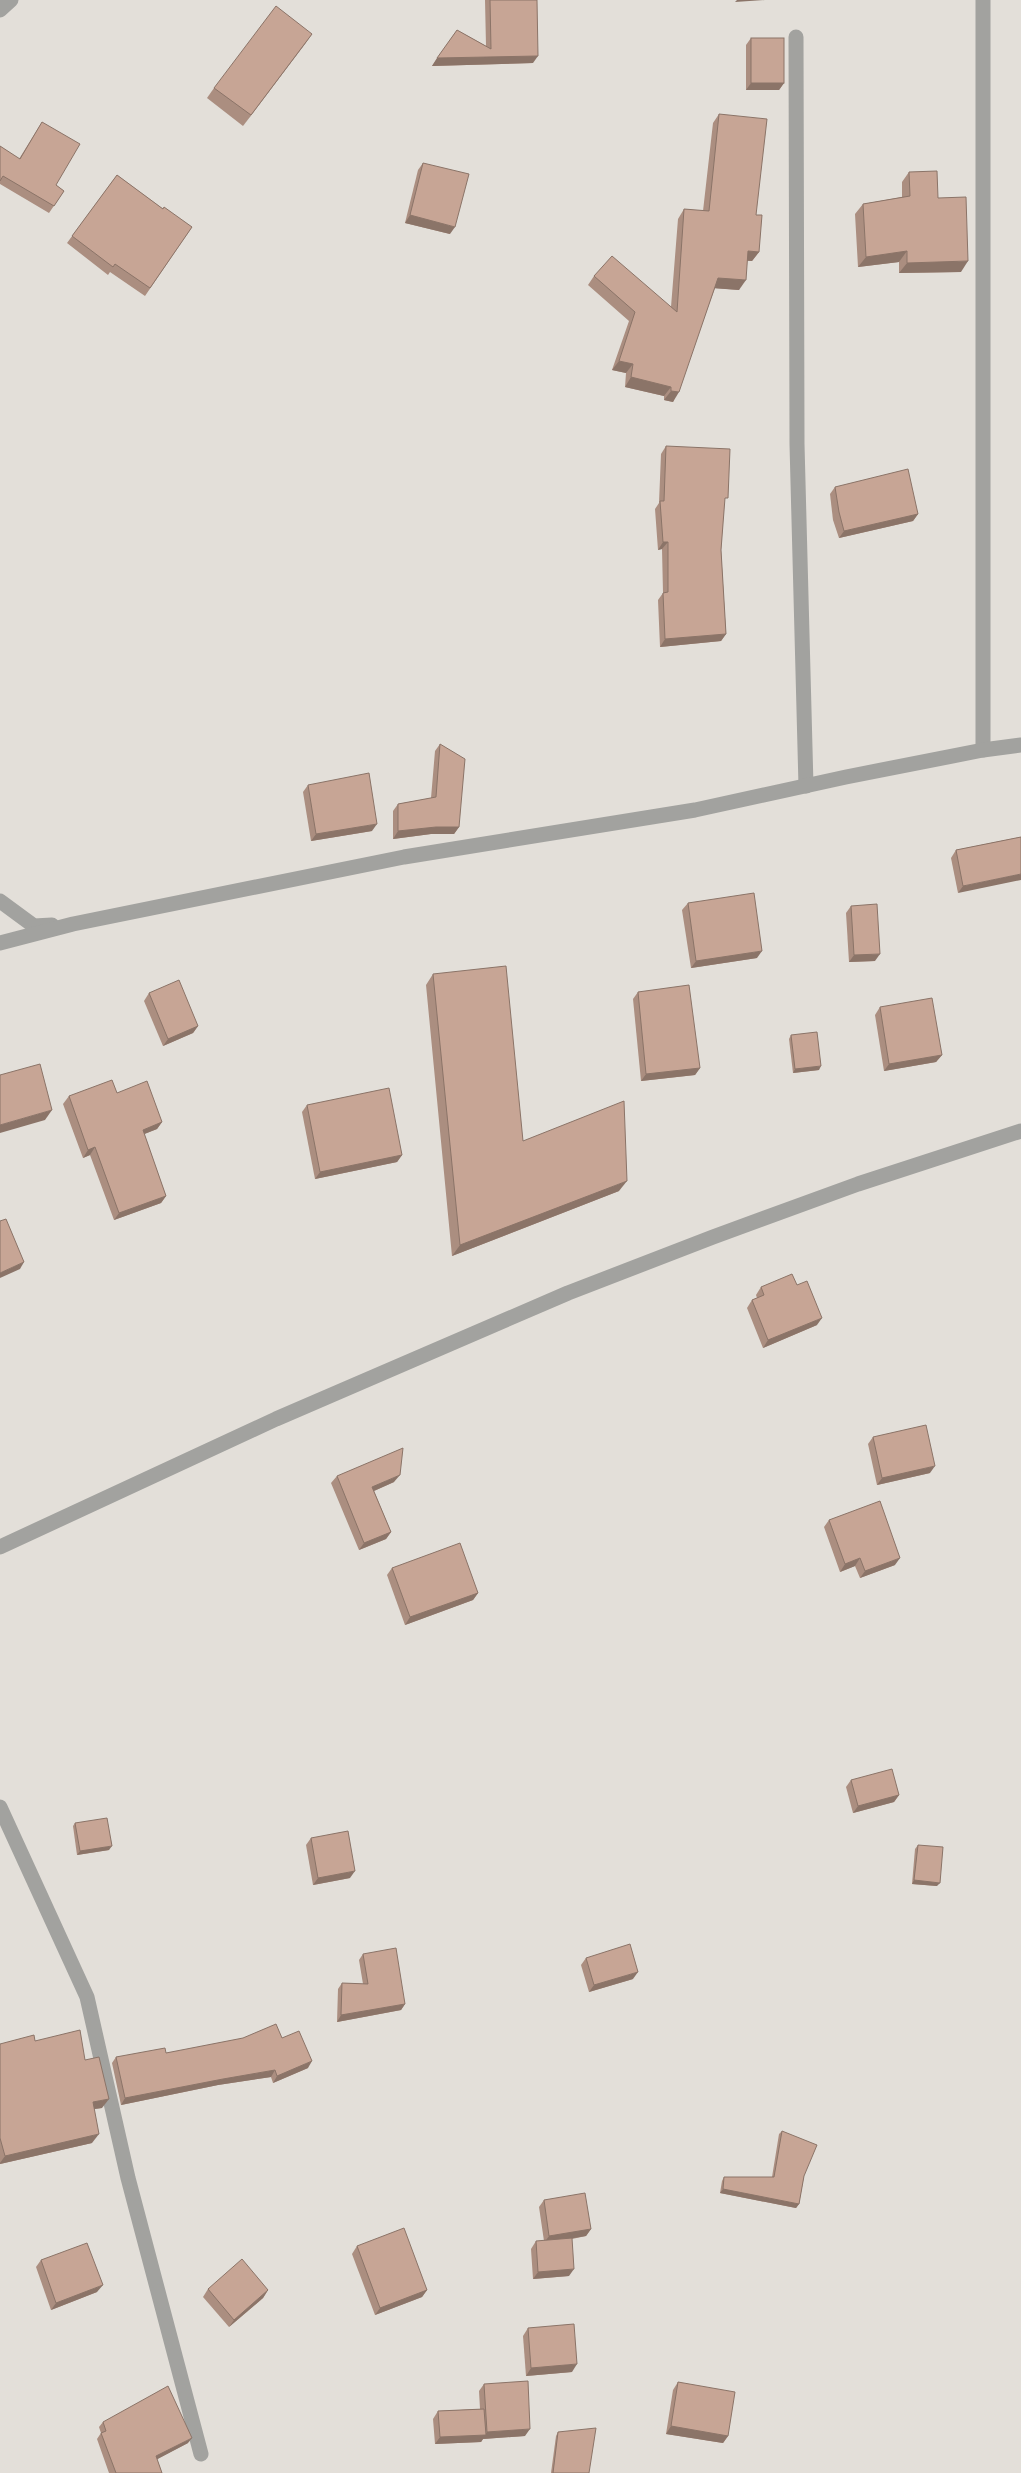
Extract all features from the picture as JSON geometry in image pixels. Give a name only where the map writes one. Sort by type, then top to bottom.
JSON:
[{"type":"street","points":[[0,10],[11,0]]},
{"type":"street","points":[[983,0],[983,750]]},
{"type":"street","points":[[796,37],[797,444],[806,786]]},
{"type":"street","points":[[0,943],[73,924],[404,857],[695,810],[983,750],[1021,745]]},
{"type":"street","points":[[0,901],[34,926],[73,924]]},
{"type":"street","points":[[0,1547],[276,1419],[568,1293],[858,1184],[1021,1131]]},
{"type":"street","points":[[0,1807],[87,1998],[128,2178],[202,2454]]},
{"type":"building","points":[[490,0],[537,0],[538,56],[437,58],[457,30],[491,49]]},
{"type":"building","points":[[276,6],[312,34],[251,115],[214,88]]},
{"type":"building","points":[[751,38],[784,38],[784,83],[751,83]]},
{"type":"building","points":[[719,114],[767,119],[756,215],[762,215],[759,252],[748,251],[746,280],[718,278],[679,392],[671,391],[671,387],[631,377],[633,364],[619,361],[635,312],[594,276],[612,256],[677,312],[684,209],[709,211]]},
{"type":"building","points":[[42,122],[80,144],[56,185],[64,191],[54,206],[3,176],[0,181],[0,146],[20,159]]},
{"type":"building","points":[[423,163],[469,174],[455,227],[410,215]]},
{"type":"building","points":[[937,171],[938,198],[966,197],[968,261],[907,263],[907,251],[866,257],[863,204],[910,196],[909,172]]},
{"type":"building","points":[[117,175],[163,209],[164,207],[192,227],[150,288],[115,264],[113,267],[72,236]]},
{"type":"building","points":[[666,446],[730,449],[728,498],[725,498],[721,550],[726,634],[665,639],[663,593],[668,592],[668,542],[663,542],[660,501],[664,501]]},
{"type":"building","points":[[908,469],[918,514],[844,531],[835,487]]},
{"type":"building","points":[[440,744],[465,759],[459,827],[436,827],[398,831],[398,804],[436,797]]},
{"type":"building","points":[[369,773],[377,824],[316,834],[308,785]]},
{"type":"building","points":[[1021,837],[1021,874],[963,886],[956,850]]},
{"type":"building","points":[[754,893],[762,951],[696,961],[688,903]]},
{"type":"building","points":[[877,904],[880,954],[854,955],[851,906]]},
{"type":"building","points":[[506,966],[523,1141],[624,1101],[627,1181],[460,1245],[433,974]]},
{"type":"building","points":[[179,980],[198,1026],[168,1039],[149,993]]},
{"type":"building","points":[[689,985],[700,1068],[646,1074],[638,992]]},
{"type":"building","points":[[932,998],[942,1055],[889,1064],[880,1007]]},
{"type":"building","points":[[817,1032],[821,1066],[795,1069],[791,1035]]},
{"type":"building","points":[[40,1064],[52,1110],[0,1125],[0,1075]]},
{"type":"building","points":[[112,1080],[117,1093],[147,1081],[162,1122],[143,1130],[166,1196],[119,1213],[95,1147],[88,1150],[69,1096]]},
{"type":"building","points":[[389,1088],[402,1155],[320,1172],[307,1105]]},
{"type":"building","points":[[6,1219],[24,1262],[0,1273],[0,1221]]},
{"type":"building","points":[[792,1274],[797,1285],[807,1281],[822,1318],[768,1340],[752,1300],[764,1295],[761,1287]]},
{"type":"building","points":[[926,1425],[935,1466],[882,1478],[873,1437]]},
{"type":"building","points":[[403,1448],[400,1475],[372,1487],[391,1532],[364,1543],[337,1476]]},
{"type":"building","points":[[880,1501],[900,1558],[865,1571],[860,1558],[845,1564],[829,1520]]},
{"type":"building","points":[[460,1543],[478,1593],[410,1617],[392,1568]]},
{"type":"building","points":[[892,1769],[899,1795],[858,1806],[851,1780]]},
{"type":"building","points":[[107,1818],[112,1846],[80,1851],[75,1823]]},
{"type":"building","points":[[348,1831],[355,1871],[318,1878],[311,1838]]},
{"type":"building","points":[[918,1845],[943,1847],[940,1883],[914,1880]]},
{"type":"building","points":[[630,1944],[638,1972],[594,1985],[586,1958]]},
{"type":"building","points":[[396,1948],[405,2004],[341,2015],[342,1983],[368,1984],[363,1954]]},
{"type":"building","points":[[276,2024],[282,2038],[299,2031],[312,2061],[277,2076],[275,2070],[125,2098],[116,2057],[165,2048],[166,2053],[243,2038]]},
{"type":"building","points":[[80,2030],[85,2060],[99,2057],[109,2099],[93,2102],[99,2134],[5,2156],[0,2138],[0,2044],[34,2035],[35,2041]]},
{"type":"building","points":[[782,2131],[817,2145],[804,2176],[799,2204],[723,2189],[724,2177],[774,2177]]},
{"type":"building","points":[[585,2193],[591,2229],[549,2236],[544,2200]]},
{"type":"building","points":[[404,2228],[427,2290],[380,2308],[357,2246]]},
{"type":"building","points":[[572,2238],[574,2269],[538,2272],[536,2241]]},
{"type":"building","points":[[87,2243],[103,2285],[56,2303],[41,2260]]},
{"type":"building","points":[[242,2259],[268,2290],[234,2320],[208,2289]]},
{"type":"building","points":[[574,2324],[577,2364],[531,2368],[528,2328]]},
{"type":"building","points":[[528,2381],[530,2429],[487,2432],[484,2384]]},
{"type":"building","points":[[678,2382],[735,2392],[728,2436],[671,2426]]},
{"type":"building","points":[[168,2386],[192,2438],[156,2456],[162,2473],[116,2473],[101,2433],[106,2431],[103,2422]]},
{"type":"building","points":[[484,2409],[486,2435],[440,2437],[438,2411]]},
{"type":"building","points":[[596,2428],[589,2473],[553,2473],[558,2432]]}]
